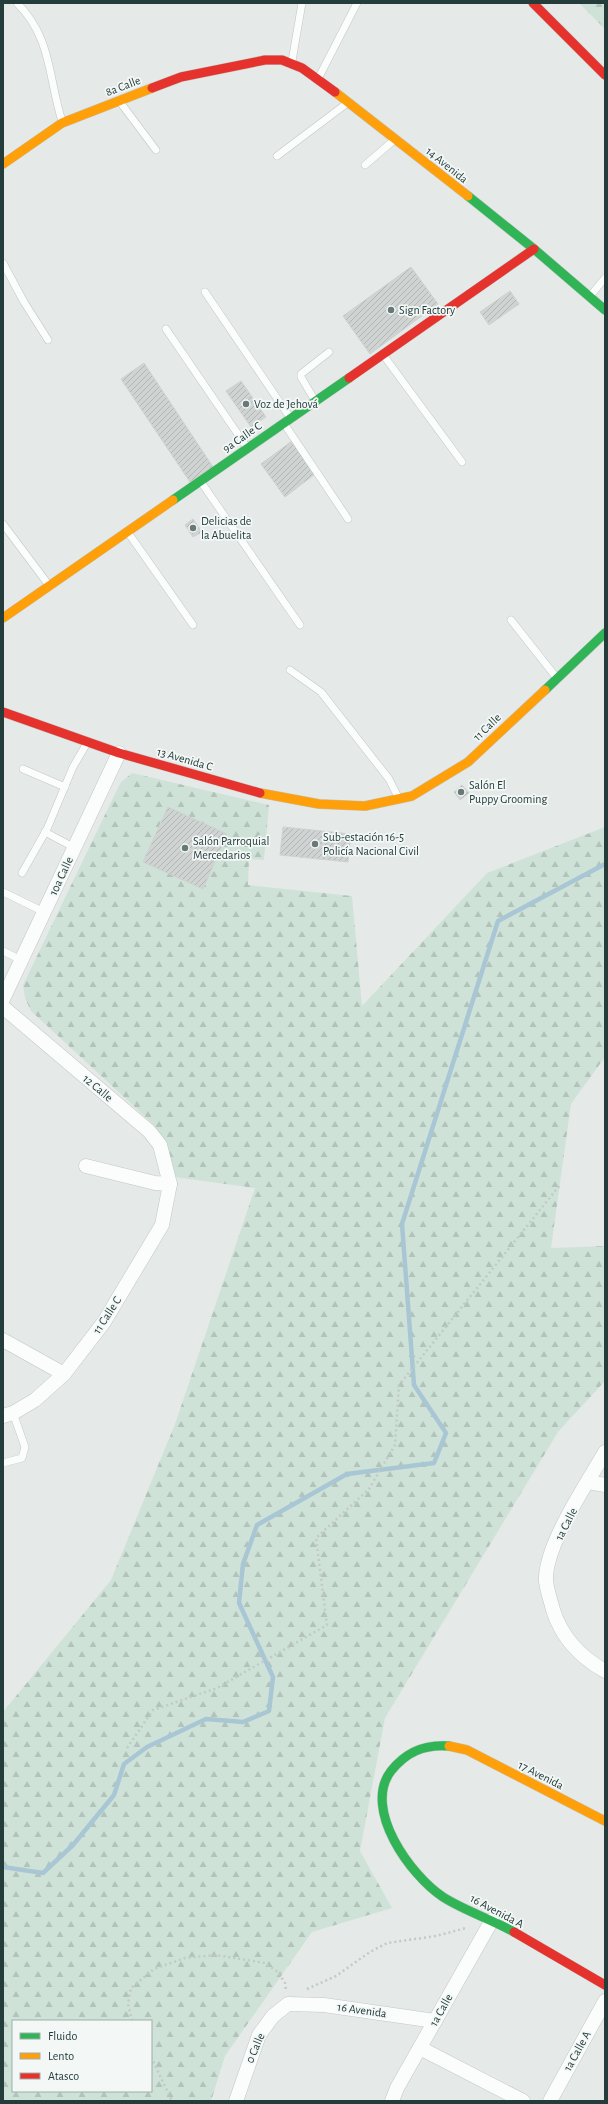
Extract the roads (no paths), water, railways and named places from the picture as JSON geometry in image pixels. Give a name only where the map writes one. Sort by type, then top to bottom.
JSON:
[{"type":"street","points":[[533,3],[605,75]]},
{"type":"street","name":"8a Calle","points":[[3,164],[62,123],[180,77],[265,60]]},
{"type":"street","name":"14 Avenida","points":[[265,60],[282,60],[291,63],[302,68],[318,79],[534,249],[605,310]]},
{"type":"street","name":"9a Calle C","points":[[3,618],[534,249]]},
{"type":"street","name":"11 Calle","points":[[365,806],[412,796],[468,762],[556,677],[605,633]]},
{"type":"street","name":"13 Avenida C","points":[[3,712],[119,753],[260,793],[319,804],[365,806]]},
{"type":"street","name":"10a Calle","points":[[3,999],[119,753]]},
{"type":"street","name":"12 Calle","points":[[3,1007],[149,1131],[160,1145],[170,1184]]},
{"type":"street","points":[[86,1166],[155,1183],[170,1184]]},
{"type":"street","name":"11 Calle C","points":[[8,1414],[35,1400],[64,1374],[104,1322],[162,1225],[170,1184]]},
{"type":"street","points":[[3,1340],[64,1374]]},
{"type":"street","name":"1a Calle","points":[[605,1452],[566,1520],[551,1554],[546,1580],[558,1625],[573,1647],[592,1664],[605,1671]]},
{"type":"street","points":[[588,1482],[605,1485]]},
{"type":"street","name":"17 Avenida","points":[[393,1840],[382,1809],[384,1782],[403,1757],[415,1749],[431,1745],[449,1745],[467,1750],[605,1821]]},
{"type":"street","name":"16 Avenida A","points":[[393,1840],[411,1866],[442,1896],[492,1920],[605,1986]]},
{"type":"street","name":"1a Calle","points":[[392,2101],[492,1920]]},
{"type":"street","name":"1a Calle A","points":[[550,2101],[605,2001]]},
{"type":"street","name":"16 Avenida","points":[[288,2004],[324,2005],[435,2021]]},
{"type":"street","name":"0 Calle","points":[[236,2101],[259,2035],[273,2016],[288,2004]]},
{"type":"street","points":[[420,2048],[523,2101]]},
{"type":"lane","points":[[16,3],[30,16],[38,32],[46,53],[62,123]]},
{"type":"lane","points":[[291,63],[302,3]]},
{"type":"lane","points":[[318,79],[357,3]]},
{"type":"lane","points":[[119,101],[156,150]]},
{"type":"lane","points":[[277,156],[348,102]]},
{"type":"lane","points":[[365,165],[396,139]]},
{"type":"lane","points":[[3,263],[24,302],[48,340]]},
{"type":"lane","points":[[590,297],[605,278]]},
{"type":"lane","points":[[205,292],[348,519]]},
{"type":"lane","points":[[166,329],[248,448]]},
{"type":"lane","points":[[315,401],[301,377],[301,374],[329,352]]},
{"type":"lane","points":[[382,354],[462,462]]},
{"type":"lane","points":[[201,481],[300,625]]},
{"type":"lane","points":[[3,524],[49,586]]},
{"type":"lane","points":[[128,531],[193,625]]},
{"type":"lane","points":[[511,620],[556,677]]},
{"type":"lane","points":[[290,670],[321,692],[389,779],[398,799]]},
{"type":"lane","points":[[22,873],[45,832],[73,767],[88,742]]},
{"type":"lane","points":[[23,769],[65,787]]},
{"type":"lane","points":[[45,832],[74,848]]},
{"type":"lane","points":[[3,892],[44,912]]},
{"type":"lane","points":[[3,951],[21,960]]},
{"type":"lane","points":[[3,1463],[22,1458],[25,1448],[8,1414]]},
{"type":"waterway","points":[[3,1867],[43,1873],[73,1845],[114,1795],[124,1764],[147,1747],[206,1719],[243,1722],[269,1711],[273,1677],[239,1603],[243,1564],[257,1525],[347,1474],[434,1463],[446,1433],[414,1385],[402,1224],[498,921],[605,864]]},
{"type":"place","name":"Sign Factory","points":[[391,310]]},
{"type":"place","name":"Voz de Jehová","points":[[246,404]]},
{"type":"place","name":"Delicias de la Abuelita","points":[[193,528]]},
{"type":"place","name":"Salón El Puppy Grooming","points":[[461,792]]},
{"type":"place","name":"Sub-estación 16-5 Policía Nacional Civil","points":[[315,844]]},
{"type":"place","name":"Salón Parroquial Mercedarios","points":[[185,848]]}]
